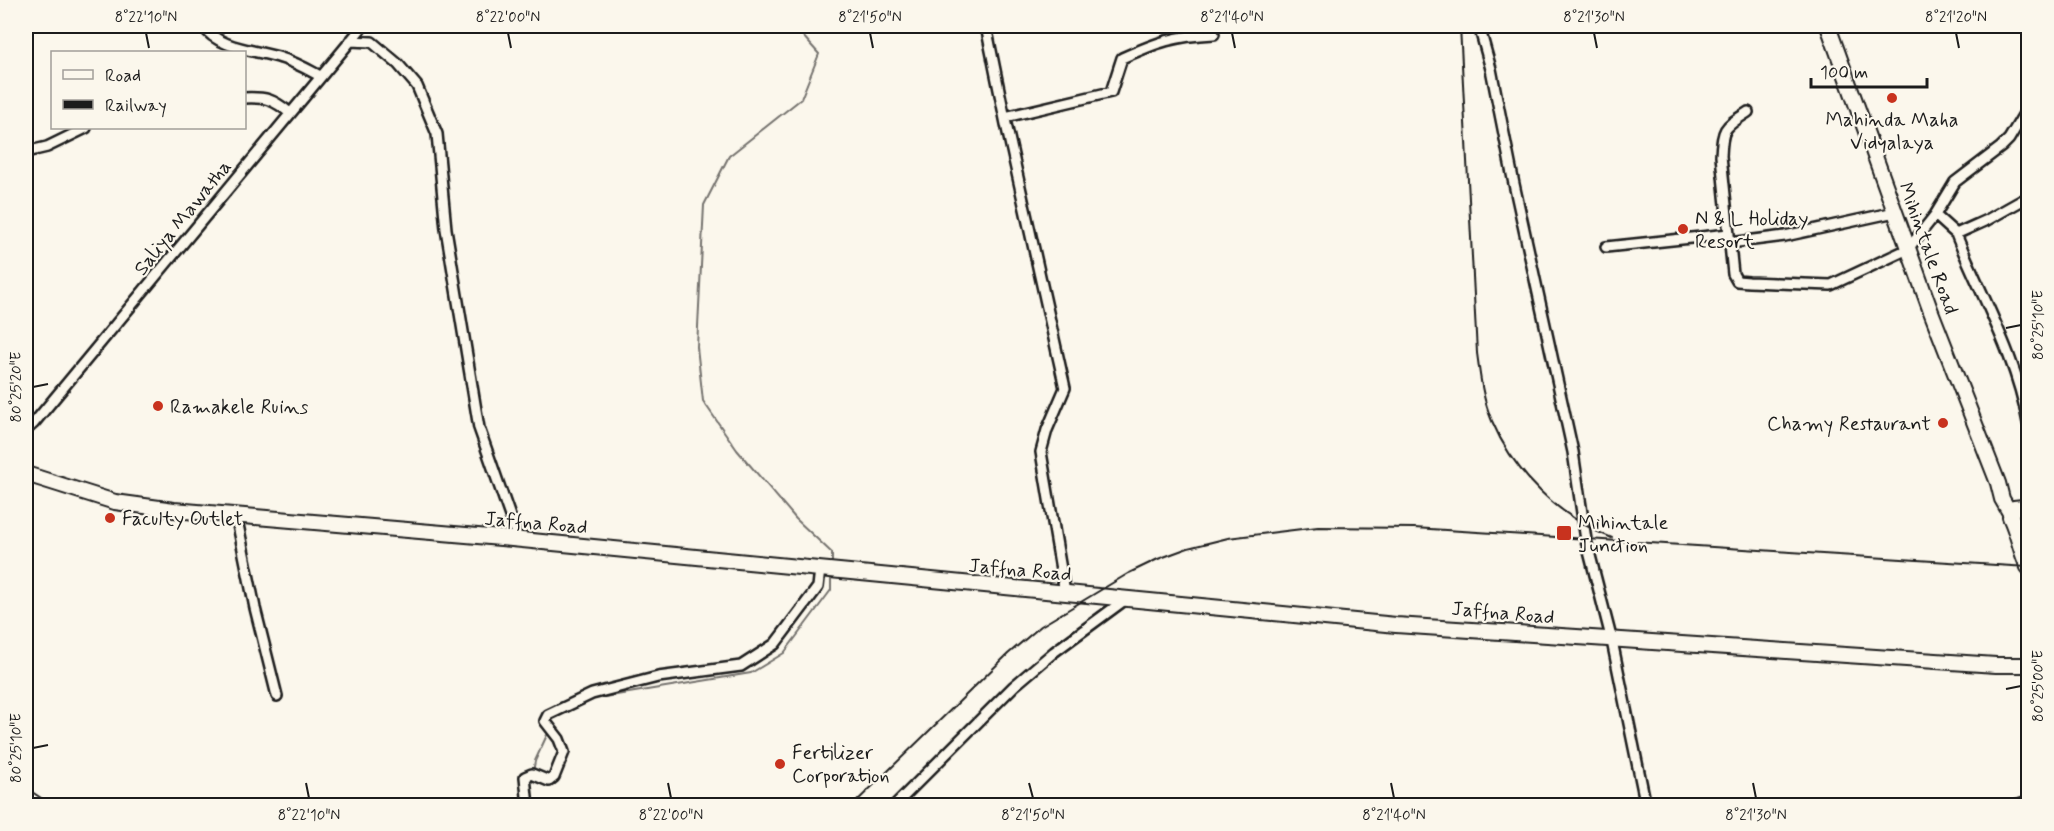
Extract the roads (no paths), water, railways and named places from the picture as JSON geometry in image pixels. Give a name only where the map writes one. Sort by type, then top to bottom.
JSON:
[{"type":"highway","name":"Mihintale Road","points":[[1828,26],[1908,249],[1998,483],[2002,499],[2022,515]]},
{"type":"highway","name":"Jaffna Road","points":[[26,474],[115,502],[174,510],[518,540],[1396,625],[2024,667]]},
{"type":"highway","points":[[2022,515],[2028,548]]},
{"type":"highway","points":[[2022,515],[2021,551],[2028,567]]},
{"type":"street","points":[[203,26],[205,30],[227,44],[294,62],[320,76]]},
{"type":"street","name":"Saliya Mawatha","points":[[26,430],[183,245],[363,26]]},
{"type":"street","points":[[986,26],[1065,388],[1047,429],[1041,452],[1065,592]]},
{"type":"street","points":[[1479,26],[1491,69],[1573,452],[1586,540],[1612,641],[1646,806]]},
{"type":"street","points":[[1005,117],[1111,92],[1122,58],[1160,41],[1189,35],[1214,34]]},
{"type":"street","points":[[350,41],[372,42],[398,64],[417,86],[437,134],[446,229],[479,428],[518,540]]},
{"type":"street","points":[[246,98],[263,97],[279,104],[290,113]]},
{"type":"street","points":[[1748,112],[1726,126],[1722,139],[1721,156],[1733,274],[1737,281],[1831,285],[1908,249],[1935,215],[1955,183],[2009,139],[2028,107]]},
{"type":"street","points":[[26,152],[47,147],[84,129]]},
{"type":"street","points":[[1956,234],[2028,197]]},
{"type":"street","points":[[1606,247],[1785,236],[1895,212]]},
{"type":"street","points":[[1935,215],[1956,234],[2003,342],[2021,393],[2028,423]]},
{"type":"street","points":[[236,515],[255,608],[277,696]]},
{"type":"street","points":[[528,806],[525,777],[535,775],[549,781],[554,777],[564,752],[559,739],[545,720],[548,716],[592,694],[658,677],[741,666],[775,644],[828,570]]},
{"type":"street","points":[[894,806],[1014,686],[1054,652],[1126,599]]},
{"type":"street","points":[[2016,806],[2028,802]]},
{"type":"waterway","points":[[794,26],[819,54],[801,99],[729,156],[704,205],[697,347],[703,401],[737,450],[796,519],[832,553],[832,566]]},
{"type":"waterway","points":[[592,699],[751,673],[784,653],[831,590],[831,574]]},
{"type":"waterway","points":[[533,772],[535,761],[547,735]]},
{"type":"railway","points":[[1460,26],[1477,353],[1486,405],[1501,440],[1526,476],[1541,492],[1574,519],[1612,538]]},
{"type":"railway","points":[[852,806],[1008,654],[1041,626],[1129,573],[1158,559],[1188,548],[1228,538],[1318,527],[1414,528],[2028,567]]},
{"type":"railway","points":[[26,788],[53,806]]},
{"type":"place","name":"Mahinda Maha Vidyalaya","points":[[1892,98]]},
{"type":"place","name":"N & L Holiday Resort","points":[[1683,229]]},
{"type":"place","name":"Ramakele Ruins","points":[[158,406]]},
{"type":"place","name":"Chamy Restaurant","points":[[1943,423]]},
{"type":"place","name":"Faculty Outlet","points":[[110,518]]},
{"type":"place","name":"Mihintale Junction","points":[[1564,533]]},
{"type":"place","name":"Fertilizer Corporation","points":[[780,764]]}]
